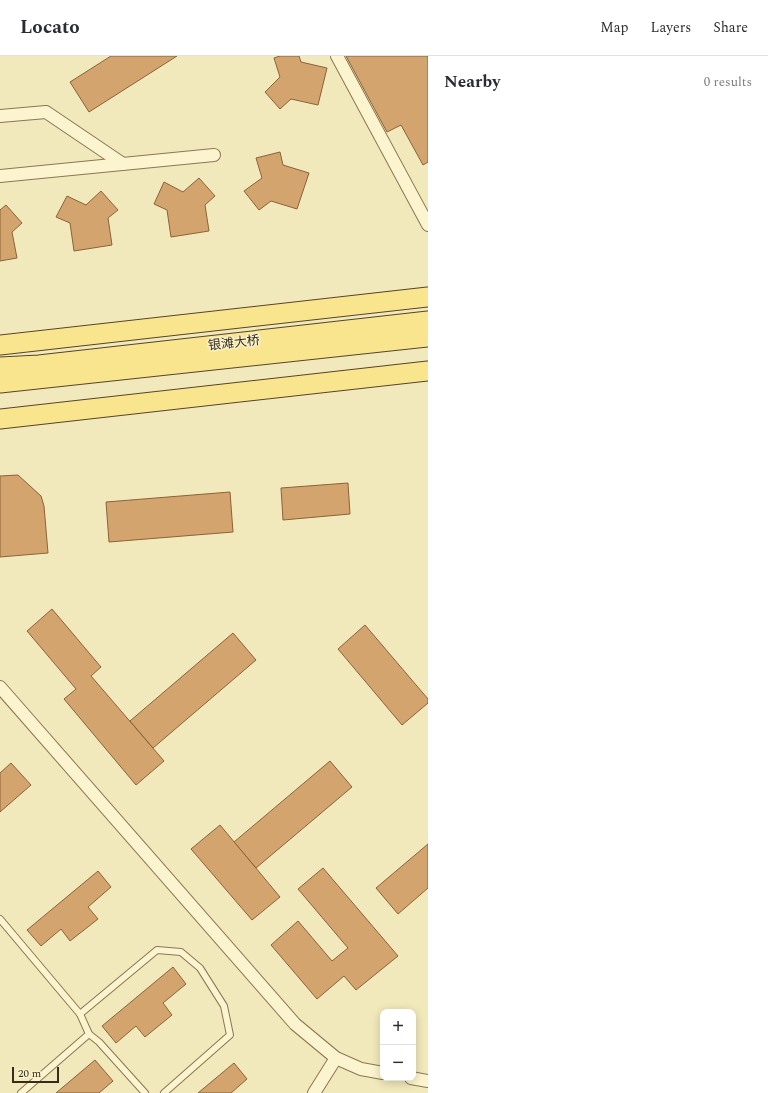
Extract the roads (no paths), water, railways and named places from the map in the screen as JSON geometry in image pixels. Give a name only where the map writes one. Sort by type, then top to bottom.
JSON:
[{"type":"main road","points":[[0,345],[428,297]]},
{"type":"main road","name":"银滩大桥","points":[[40,372],[428,322]]},
{"type":"main road","name":"银滩大桥","points":[[40,372],[428,337]]},
{"type":"main road","points":[[0,367],[40,372]]},
{"type":"main road","points":[[0,419],[428,371]]},
{"type":"main road","points":[[0,383],[40,372]]},
{"type":"street","points":[[337,56],[428,226]]},
{"type":"street","points":[[0,116],[46,112],[123,164]]},
{"type":"street","points":[[0,176],[214,155]]},
{"type":"street","points":[[0,687],[294,1024],[336,1058],[360,1069],[380,1072]]},
{"type":"street","points":[[314,1093],[336,1058]]},
{"type":"street","points":[[416,1079],[428,1081]]},
{"type":"lane","points":[[0,919],[80,1014],[89,1034],[99,1042],[145,1093]]},
{"type":"lane","points":[[80,1014],[157,950],[181,952],[200,968],[224,1006],[230,1036],[164,1093]]},
{"type":"lane","points":[[21,1093],[89,1034]]}]
